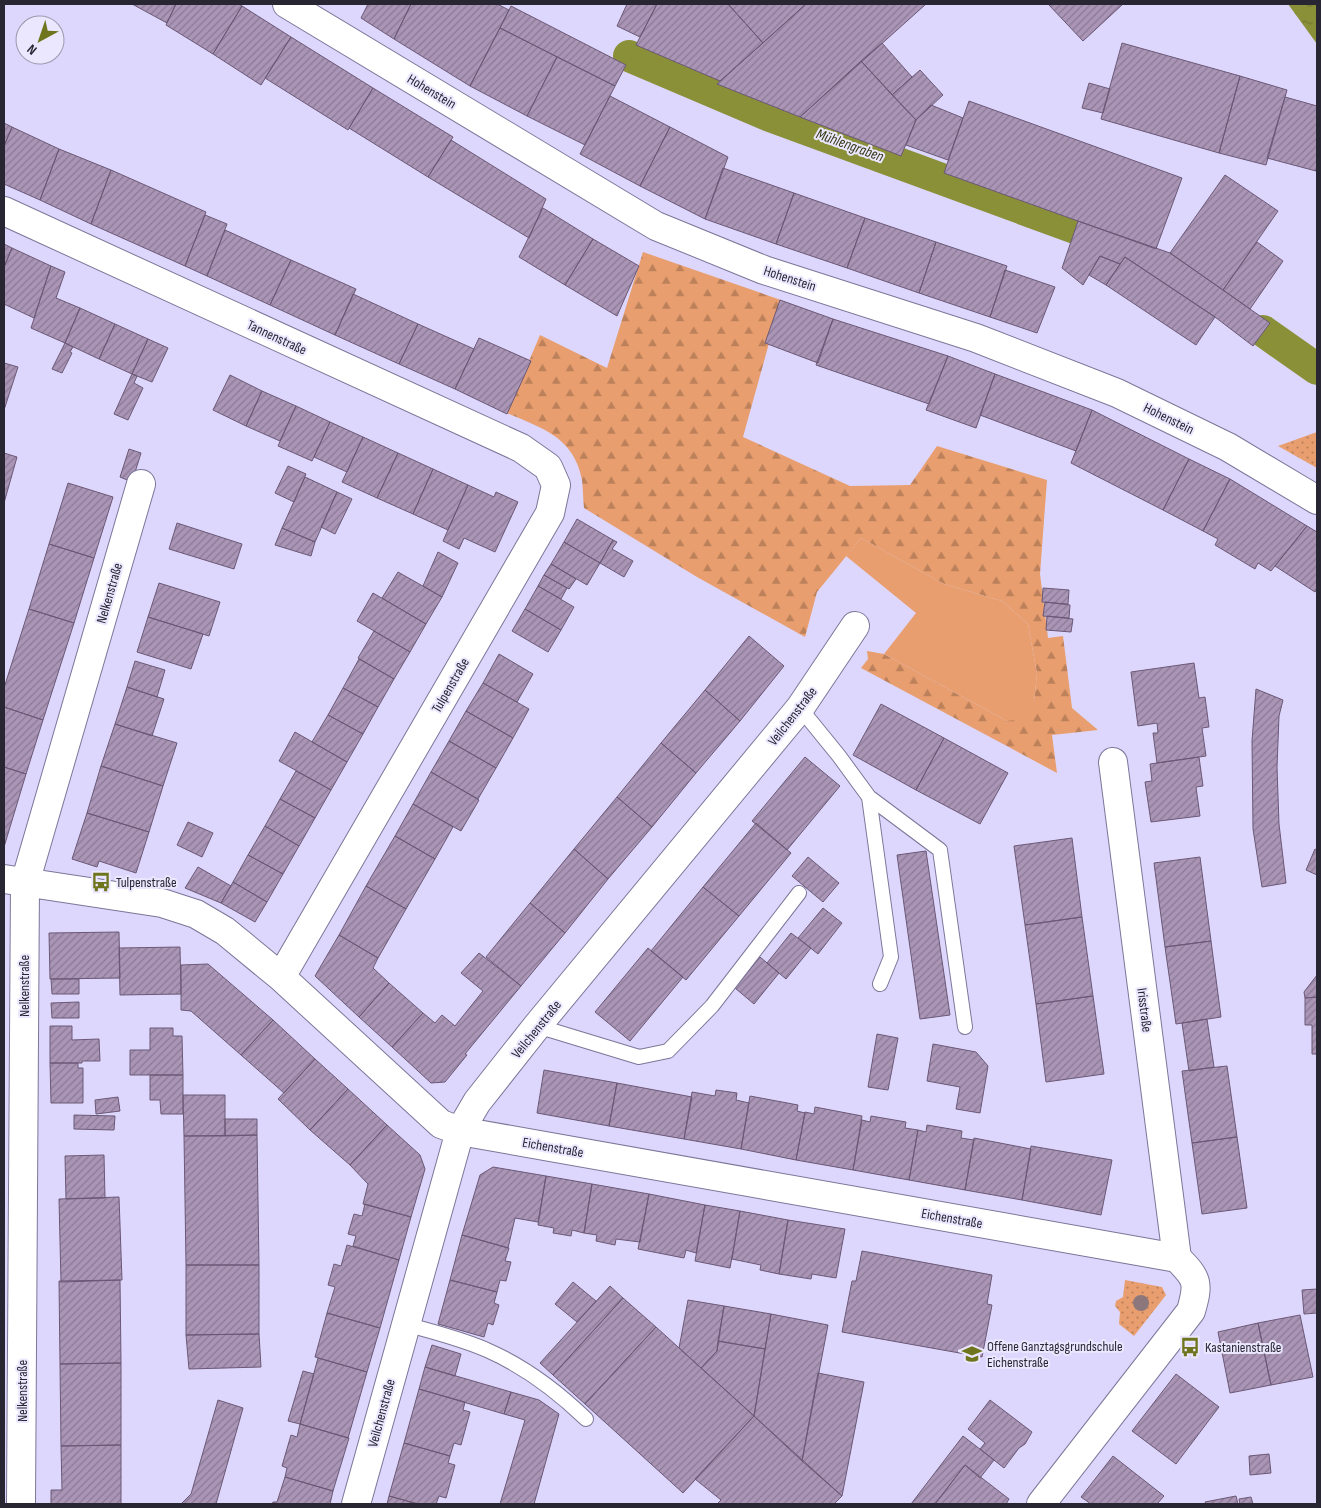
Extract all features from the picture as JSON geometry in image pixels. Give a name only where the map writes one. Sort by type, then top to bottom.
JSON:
[{"type":"street","name":"Hohenstein","points":[[287,4],[656,226],[764,270],[976,338],[1117,393],[1228,447],[1317,500]]},
{"type":"street","name":"Tannenstraße","points":[[4,211],[520,448],[548,467]]},
{"type":"street","name":"Tulpenstraße","points":[[281,977],[550,514],[556,485],[548,467]]},
{"type":"street","name":"Nelkenstraße","points":[[21,1504],[14,881],[141,484]]},
{"type":"street","name":"Veilchenstraße","points":[[356,1504],[460,1131],[477,1102],[537,1026],[800,708],[841,650],[855,626]]},
{"type":"street","name":"Irisstraße","points":[[1113,762],[1177,1258]]},
{"type":"street","name":"Eichenstraße","points":[[14,881],[162,902],[196,914],[225,931],[281,977],[441,1124],[460,1131],[1177,1258]]},
{"type":"street","points":[[1041,1504],[1191,1311],[1197,1292],[1193,1274],[1177,1258]]},
{"type":"lane","points":[[800,708],[869,797],[940,850],[965,1027]]},
{"type":"lane","points":[[869,797],[891,957],[880,984]]},
{"type":"lane","points":[[537,1026],[639,1058],[668,1051],[712,1006],[799,894]]},
{"type":"lane","points":[[405,1324],[461,1341],[498,1355],[566,1399],[586,1419]]},
{"type":"green space","points":[[643,252],[781,300],[743,437],[850,486],[910,485],[937,446],[1047,480],[1040,574],[1048,638],[1063,636],[1072,708],[1098,730],[1052,735],[1057,773],[861,668],[868,659],[867,651],[884,654],[1007,721],[1034,701],[1037,674],[1028,624],[1002,601],[944,584],[861,538],[817,592],[805,637],[697,577],[584,508],[582,480],[578,465],[564,444],[544,429],[507,413],[540,335],[607,368]]},
{"type":"green space","points":[[1317,432],[1317,468],[1278,446]]},
{"type":"green space","points":[[861,538],[944,584],[1002,601],[1028,624],[1037,674],[1034,701],[1021,719],[1007,721],[884,654],[916,613],[846,556]]},
{"type":"green space","points":[[1125,1280],[1162,1287],[1166,1295],[1134,1336],[1119,1324],[1120,1312],[1115,1306],[1116,1301],[1123,1297]]},
{"type":"water","points":[[1288,4],[1317,4],[1317,44]]},
{"type":"building","points":[[132,4],[176,4],[167,23]]},
{"type":"building","points":[[176,4],[239,4],[242,6],[213,54],[166,25]]},
{"type":"building","points":[[368,4],[411,4],[394,39],[361,18]]},
{"type":"building","points":[[411,4],[497,4],[509,10],[470,86],[394,39]]},
{"type":"building","points":[[627,4],[657,4],[640,37],[617,26]]},
{"type":"building","points":[[657,4],[728,4],[763,43],[720,81],[636,45]]},
{"type":"building","points":[[728,4],[806,4],[763,43]]},
{"type":"building","points":[[806,4],[926,4],[800,117],[717,84]]},
{"type":"building","points":[[1048,4],[1123,4],[1083,41]]},
{"type":"building","points":[[242,6],[291,37],[261,85],[213,54]]},
{"type":"building","points":[[511,6],[626,65],[615,86],[500,28]]},
{"type":"building","points":[[500,28],[557,57],[527,116],[470,86]]},
{"type":"building","points":[[291,37],[373,88],[348,130],[265,78]]},
{"type":"building","points":[[882,43],[912,77],[892,95],[861,61]]},
{"type":"building","points":[[1122,43],[1240,76],[1219,153],[1101,119]]},
{"type":"building","points":[[557,57],[615,86],[585,145],[527,116]]},
{"type":"building","points":[[861,61],[916,120],[901,156],[800,117]]},
{"type":"building","points":[[920,70],[943,95],[916,120],[892,95]]},
{"type":"building","points":[[1240,76],[1287,90],[1266,165],[1219,153]]},
{"type":"building","points":[[1089,83],[1110,89],[1103,113],[1082,108]]},
{"type":"building","points":[[373,88],[453,137],[428,177],[349,128]]},
{"type":"building","points":[[610,96],[670,127],[640,186],[580,154]]},
{"type":"building","points":[[1285,97],[1317,106],[1316,171],[1267,158]]},
{"type":"building","points":[[969,101],[1182,178],[1156,249],[944,173]]},
{"type":"building","points":[[931,105],[963,118],[948,160],[906,145],[916,120]]},
{"type":"building","points":[[4,123],[12,127],[4,146]]},
{"type":"building","points":[[12,127],[59,149],[40,200],[4,184],[4,146]]},
{"type":"building","points":[[670,127],[728,157],[705,219],[640,186]]},
{"type":"building","points":[[451,140],[546,199],[529,238],[428,177]]},
{"type":"building","points":[[59,149],[111,170],[91,224],[40,200]]},
{"type":"building","points":[[723,168],[794,193],[776,244],[705,219]]},
{"type":"building","points":[[111,170],[206,212],[185,266],[91,224]]},
{"type":"building","points":[[1225,175],[1278,211],[1223,290],[1170,253]]},
{"type":"building","points":[[794,193],[865,218],[847,268],[776,244]]},
{"type":"building","points":[[543,208],[593,239],[565,285],[519,257]]},
{"type":"building","points":[[205,215],[227,224],[207,276],[185,266]]},
{"type":"building","points":[[865,218],[936,242],[919,293],[847,268]]},
{"type":"building","points":[[1078,221],[1170,253],[1270,323],[1253,346],[1215,317],[1125,257],[1120,264],[1100,256],[1083,285],[1062,268]]},
{"type":"building","points":[[225,230],[291,260],[270,305],[207,276]]},
{"type":"building","points":[[593,239],[639,266],[617,316],[565,285]]},
{"type":"building","points":[[936,242],[1007,266],[990,317],[919,293]]},
{"type":"building","points":[[1257,242],[1283,261],[1250,309],[1223,290]]},
{"type":"building","points":[[4,244],[12,248],[4,267]]},
{"type":"building","points":[[12,248],[51,266],[34,318],[4,304],[4,267]]},
{"type":"building","points":[[1100,256],[1120,264],[1106,285],[1089,275]]},
{"type":"building","points":[[1125,257],[1215,317],[1196,345],[1106,285]]},
{"type":"building","points":[[291,260],[356,289],[335,335],[270,305]]},
{"type":"building","points":[[51,266],[65,272],[56,298],[80,308],[65,343],[31,328]]},
{"type":"building","points":[[1005,270],[1055,287],[1037,333],[990,317]]},
{"type":"building","points":[[353,294],[418,324],[399,364],[335,335]]},
{"type":"building","points":[[780,300],[833,319],[818,363],[765,343]]},
{"type":"building","points":[[80,308],[115,324],[99,359],[65,343]]},
{"type":"building","points":[[833,319],[948,356],[929,404],[816,365]]},
{"type":"building","points":[[115,324],[148,339],[132,374],[99,359]]},
{"type":"building","points":[[418,324],[474,349],[455,389],[399,364]]},
{"type":"building","points":[[479,338],[531,361],[507,414],[455,389]]},
{"type":"building","points":[[148,339],[168,348],[152,382],[132,374]]},
{"type":"building","points":[[65,343],[73,347],[62,373],[52,369]]},
{"type":"building","points":[[948,356],[995,374],[976,428],[926,410]]},
{"type":"building","points":[[4,363],[18,367],[4,410]]},
{"type":"building","points":[[132,374],[137,376],[134,383],[143,388],[128,420],[114,414]]},
{"type":"building","points":[[995,374],[1092,410],[1076,451],[980,415]]},
{"type":"building","points":[[230,375],[262,391],[246,426],[213,410]]},
{"type":"building","points":[[262,391],[296,406],[280,441],[246,426]]},
{"type":"building","points":[[296,406],[330,422],[312,461],[278,446]]},
{"type":"building","points":[[1092,410],[1189,459],[1163,510],[1071,463]]},
{"type":"building","points":[[330,422],[363,437],[347,472],[314,457]]},
{"type":"building","points":[[363,437],[398,453],[377,498],[342,482]]},
{"type":"building","points":[[129,449],[141,453],[132,482],[120,477]]},
{"type":"building","points":[[4,453],[17,457],[4,503]]},
{"type":"building","points":[[398,453],[433,469],[413,514],[377,498]]},
{"type":"building","points":[[1189,459],[1230,479],[1203,531],[1163,510]]},
{"type":"building","points":[[288,466],[306,474],[294,502],[275,493]]},
{"type":"building","points":[[433,469],[468,485],[448,530],[413,514]]},
{"type":"building","points":[[305,477],[337,492],[315,542],[282,528]]},
{"type":"building","points":[[1230,479],[1307,526],[1271,571],[1258,563],[1255,569],[1215,545],[1218,539],[1203,531]]},
{"type":"building","points":[[68,483],[113,497],[94,558],[49,544]]},
{"type":"building","points":[[468,485],[494,497],[496,492],[518,502],[495,552],[464,538],[459,549],[443,541]]},
{"type":"building","points":[[337,492],[352,499],[335,534],[321,527]]},
{"type":"building","points":[[577,519],[613,540],[600,563],[564,542]]},
{"type":"building","points":[[177,523],[242,544],[234,569],[169,549]]},
{"type":"building","points":[[1307,526],[1317,532],[1317,588],[1315,592],[1275,566]]},
{"type":"building","points":[[282,528],[315,542],[311,556],[275,545]]},
{"type":"building","points":[[613,540],[617,542],[612,549],[633,561],[624,577],[600,563]]},
{"type":"building","points":[[564,542],[600,563],[587,585],[551,564]]},
{"type":"building","points":[[49,544],[94,558],[74,623],[29,609]]},
{"type":"building","points":[[438,552],[458,563],[442,597],[423,586]]},
{"type":"building","points":[[551,564],[576,579],[569,589],[544,575]]},
{"type":"building","points":[[398,572],[442,597],[426,624],[382,598]]},
{"type":"building","points":[[544,575],[567,588],[561,599],[538,586]]},
{"type":"building","points":[[159,583],[220,602],[209,636],[148,617]]},
{"type":"building","points":[[538,586],[574,607],[561,630],[525,609]]},
{"type":"building","points":[[1043,588],[1069,590],[1068,604],[1042,602]]},
{"type":"building","points":[[373,593],[426,624],[410,652],[357,621]]},
{"type":"building","points":[[1045,602],[1070,605],[1069,618],[1043,616]]},
{"type":"building","points":[[29,609],[74,623],[43,720],[4,707],[4,688]]},
{"type":"building","points":[[525,609],[561,630],[548,652],[512,631]]},
{"type":"building","points":[[1047,616],[1073,619],[1071,632],[1046,630]]},
{"type":"building","points":[[148,617],[203,634],[191,669],[137,652]]},
{"type":"building","points":[[374,631],[410,652],[394,679],[358,658]]},
{"type":"building","points":[[749,636],[784,666],[740,721],[705,690]]},
{"type":"building","points":[[499,654],[533,674],[517,702],[483,683]]},
{"type":"building","points":[[359,659],[394,679],[378,707],[343,688]]},
{"type":"building","points":[[135,661],[165,670],[157,697],[127,687]]},
{"type":"building","points":[[1194,663],[1199,698],[1205,697],[1209,727],[1202,728],[1206,756],[1157,763],[1153,733],[1158,733],[1157,723],[1138,726],[1131,672]]},
{"type":"building","points":[[483,683],[529,709],[513,738],[466,711]]},
{"type":"building","points":[[127,687],[164,699],[152,736],[115,724]]},
{"type":"building","points":[[343,688],[378,707],[363,734],[328,715]]},
{"type":"building","points":[[1256,689],[1283,700],[1279,716],[1277,767],[1279,824],[1286,883],[1262,887],[1253,829],[1252,741]]},
{"type":"building","points":[[705,690],[740,721],[696,773],[661,743]]},
{"type":"building","points":[[881,704],[944,738],[916,790],[853,755]]},
{"type":"building","points":[[4,707],[43,720],[26,774],[4,767]]},
{"type":"building","points":[[466,711],[513,738],[496,768],[449,741]]},
{"type":"building","points":[[328,715],[363,734],[347,762],[312,742]]},
{"type":"building","points":[[115,724],[177,743],[163,786],[101,766]]},
{"type":"building","points":[[295,732],[347,762],[331,790],[279,761]]},
{"type":"building","points":[[944,738],[1008,773],[980,824],[916,790]]},
{"type":"building","points":[[449,741],[496,768],[478,799],[431,772]]},
{"type":"building","points":[[661,743],[696,773],[652,827],[617,797]]},
{"type":"building","points":[[805,757],[840,786],[787,850],[752,821]]},
{"type":"building","points":[[1199,757],[1203,786],[1196,787],[1200,816],[1151,822],[1145,782],[1152,781],[1150,764]]},
{"type":"building","points":[[101,766],[163,786],[149,832],[87,813]]},
{"type":"building","points":[[4,767],[26,774],[4,847]]},
{"type":"building","points":[[296,771],[331,790],[315,818],[280,799]]},
{"type":"building","points":[[431,772],[479,800],[461,831],[413,804]]},
{"type":"building","points":[[617,797],[652,827],[608,879],[574,849]]},
{"type":"building","points":[[280,799],[315,818],[299,846],[265,826]]},
{"type":"building","points":[[413,804],[453,827],[435,859],[395,836]]},
{"type":"building","points":[[87,813],[149,832],[136,873],[99,861],[97,867],[72,859]]},
{"type":"building","points":[[188,822],[213,833],[202,857],[177,845]]},
{"type":"building","points":[[756,823],[791,853],[739,916],[703,887]]},
{"type":"building","points":[[265,826],[299,846],[283,874],[248,855]]},
{"type":"building","points":[[395,836],[435,859],[406,909],[366,886]]},
{"type":"building","points":[[1072,838],[1082,917],[1025,925],[1014,846]]},
{"type":"building","points":[[574,849],[608,879],[565,933],[530,903]]},
{"type":"building","points":[[1315,849],[1317,850],[1317,875],[1306,870]]},
{"type":"building","points":[[926,851],[950,1015],[920,1019],[897,855]]},
{"type":"building","points":[[248,855],[283,874],[267,902],[233,882]]},
{"type":"building","points":[[808,857],[839,883],[823,902],[792,876]]},
{"type":"building","points":[[1200,857],[1211,941],[1165,947],[1154,863]]},
{"type":"building","points":[[198,867],[231,886],[221,903],[185,888]]},
{"type":"building","points":[[233,882],[267,902],[255,922],[221,903]]},
{"type":"building","points":[[366,886],[406,909],[378,958],[339,935]]},
{"type":"building","points":[[703,887],[739,916],[686,980],[651,951]]},
{"type":"building","points":[[530,903],[565,933],[521,986],[486,957]]},
{"type":"building","points":[[823,908],[842,923],[818,954],[798,938]]},
{"type":"building","points":[[1082,917],[1093,996],[1036,1004],[1025,925]]},
{"type":"building","points":[[119,932],[120,978],[50,979],[49,933]]},
{"type":"building","points":[[791,933],[811,948],[786,979],[767,963]]},
{"type":"building","points":[[339,935],[378,958],[373,968],[389,983],[359,1017],[315,976]]},
{"type":"building","points":[[1211,941],[1221,1017],[1176,1024],[1165,947]]},
{"type":"building","points":[[180,947],[181,994],[120,995],[119,948]]},
{"type":"building","points":[[648,948],[683,977],[630,1041],[595,1012]]},
{"type":"building","points":[[479,953],[521,986],[465,1054],[467,1055],[445,1082],[431,1083],[392,1047],[423,1013],[435,1023],[442,1015],[455,1026],[483,991],[461,973]]},
{"type":"building","points":[[760,957],[779,973],[754,1004],[735,988]]},
{"type":"building","points":[[208,964],[273,1020],[241,1055],[191,1011],[181,1010],[181,965]]},
{"type":"building","points":[[1317,975],[1317,997],[1305,998],[1304,992]]},
{"type":"building","points":[[51,979],[79,979],[79,994],[52,994]]},
{"type":"building","points":[[389,983],[423,1013],[392,1047],[359,1017]]},
{"type":"building","points":[[1093,996],[1104,1074],[1046,1082],[1036,1004]]},
{"type":"building","points":[[1317,997],[1317,1054],[1312,1054],[1312,1025],[1305,1025],[1305,998]]},
{"type":"building","points":[[79,1002],[79,1018],[52,1018],[51,1003]]},
{"type":"building","points":[[1207,1019],[1214,1067],[1189,1071],[1182,1023]]},
{"type":"building","points":[[273,1020],[315,1059],[284,1093],[241,1055]]},
{"type":"building","points":[[50,1026],[72,1026],[72,1040],[99,1039],[100,1061],[50,1063]]},
{"type":"building","points":[[150,1028],[173,1028],[173,1036],[182,1036],[183,1075],[130,1075],[130,1050],[150,1050]]},
{"type":"building","points":[[877,1034],[898,1038],[888,1090],[868,1087]]},
{"type":"building","points":[[933,1044],[976,1052],[988,1066],[980,1113],[956,1109],[960,1087],[927,1081]]},
{"type":"building","points":[[315,1059],[348,1089],[310,1130],[278,1099]]},
{"type":"building","points":[[50,1063],[78,1063],[78,1068],[83,1068],[83,1103],[51,1103]]},
{"type":"building","points":[[1227,1066],[1237,1137],[1192,1143],[1182,1071]]},
{"type":"building","points":[[544,1070],[617,1083],[609,1126],[537,1113]]},
{"type":"building","points":[[150,1075],[183,1075],[183,1114],[161,1114],[160,1100],[150,1100]]},
{"type":"building","points":[[617,1083],[692,1097],[684,1139],[609,1126]]},
{"type":"building","points":[[348,1089],[387,1125],[350,1165],[310,1130]]},
{"type":"building","points":[[716,1090],[737,1093],[736,1100],[749,1103],[741,1149],[684,1139],[692,1092],[715,1096]]},
{"type":"building","points":[[183,1095],[225,1095],[225,1136],[184,1136]]},
{"type":"building","points":[[750,1096],[798,1105],[797,1111],[805,1113],[796,1160],[741,1149]]},
{"type":"building","points":[[118,1097],[120,1111],[96,1114],[95,1100]]},
{"type":"building","points":[[815,1107],[862,1116],[853,1170],[796,1160],[805,1112],[814,1114]]},
{"type":"building","points":[[74,1115],[115,1116],[114,1130],[74,1129]]},
{"type":"building","points":[[871,1116],[906,1122],[905,1128],[918,1130],[909,1180],[853,1170],[862,1120],[870,1122]]},
{"type":"building","points":[[225,1119],[257,1119],[257,1135],[225,1136]]},
{"type":"building","points":[[387,1125],[420,1155],[425,1169],[411,1217],[363,1204],[368,1184],[350,1165]]},
{"type":"building","points":[[927,1125],[962,1131],[961,1138],[974,1140],[965,1190],[909,1180],[918,1130],[926,1132]]},
{"type":"building","points":[[257,1135],[259,1265],[186,1265],[184,1136]]},
{"type":"building","points":[[1237,1137],[1247,1208],[1202,1214],[1192,1143]]},
{"type":"building","points":[[974,1138],[1031,1149],[1022,1200],[965,1190]]},
{"type":"building","points":[[1031,1146],[1112,1160],[1101,1215],[1022,1200]]},
{"type":"building","points":[[104,1155],[105,1198],[66,1199],[65,1156]]},
{"type":"building","points":[[493,1167],[546,1176],[538,1222],[515,1218],[508,1248],[462,1235],[480,1175]]},
{"type":"building","points":[[546,1176],[592,1184],[584,1233],[572,1230],[571,1236],[553,1233],[554,1228],[538,1225]]},
{"type":"building","points":[[592,1184],[649,1194],[640,1242],[616,1239],[615,1245],[596,1241],[597,1235],[584,1233]]},
{"type":"building","points":[[649,1194],[705,1205],[696,1253],[686,1250],[684,1258],[638,1249]]},
{"type":"building","points":[[119,1197],[122,1280],[61,1282],[59,1199]]},
{"type":"building","points":[[365,1204],[411,1217],[399,1260],[353,1246],[356,1236],[348,1234],[354,1214],[362,1216]]},
{"type":"building","points":[[705,1205],[740,1211],[730,1268],[695,1261]]},
{"type":"building","points":[[740,1211],[788,1220],[779,1274],[760,1270],[761,1265],[732,1259]]},
{"type":"building","points":[[788,1220],[845,1229],[836,1278],[812,1274],[811,1279],[779,1274]]},
{"type":"building","points":[[462,1235],[509,1248],[505,1261],[511,1262],[506,1281],[500,1280],[497,1292],[450,1280]]},
{"type":"building","points":[[347,1245],[399,1260],[380,1328],[327,1313],[335,1287],[328,1285],[334,1264],[341,1266]]},
{"type":"building","points":[[862,1251],[992,1275],[987,1304],[992,1305],[982,1357],[842,1332],[852,1281],[856,1281]]},
{"type":"building","points":[[186,1265],[259,1265],[259,1334],[186,1335]]},
{"type":"building","points":[[120,1280],[121,1363],[60,1364],[59,1281]]},
{"type":"building","points":[[450,1280],[497,1292],[494,1303],[499,1305],[493,1325],[488,1323],[484,1337],[438,1324]]},
{"type":"building","points":[[573,1282],[596,1301],[577,1322],[555,1304]]},
{"type":"building","points":[[610,1286],[623,1298],[553,1375],[540,1363]]},
{"type":"building","points":[[1317,1289],[1317,1313],[1304,1314],[1302,1290]]},
{"type":"building","points":[[623,1298],[656,1327],[585,1404],[553,1375]]},
{"type":"building","points":[[688,1300],[724,1306],[717,1351],[701,1368],[679,1348]]},
{"type":"building","points":[[724,1306],[771,1314],[765,1349],[718,1341]]},
{"type":"building","points":[[327,1313],[380,1328],[367,1372],[315,1357]]},
{"type":"building","points":[[771,1314],[828,1325],[802,1461],[754,1416]]},
{"type":"building","points":[[1300,1315],[1313,1377],[1271,1385],[1258,1323]]},
{"type":"building","points":[[1258,1323],[1271,1385],[1230,1393],[1218,1332]]},
{"type":"building","points":[[656,1327],[754,1416],[683,1493],[585,1404]]},
{"type":"building","points":[[259,1334],[261,1367],[189,1369],[186,1335]]},
{"type":"building","points":[[718,1341],[765,1349],[754,1416],[701,1368],[717,1351]]},
{"type":"building","points":[[432,1345],[461,1354],[455,1376],[425,1367]]},
{"type":"building","points":[[318,1358],[367,1372],[348,1438],[300,1424]]},
{"type":"building","points":[[121,1363],[121,1445],[61,1446],[60,1364]]},
{"type":"building","points":[[425,1367],[511,1392],[504,1414],[419,1389]]},
{"type":"building","points":[[303,1371],[314,1374],[300,1424],[288,1421]]},
{"type":"building","points":[[818,1373],[864,1382],[842,1496],[802,1461]]},
{"type":"building","points":[[1176,1374],[1219,1407],[1176,1464],[1132,1431]]},
{"type":"building","points":[[419,1389],[465,1402],[463,1410],[470,1412],[461,1445],[454,1443],[450,1456],[404,1443]]},
{"type":"building","points":[[511,1392],[539,1400],[559,1414],[534,1504],[500,1504],[525,1420],[504,1414]]},
{"type":"building","points":[[218,1400],[243,1408],[216,1504],[181,1504],[191,1494]]},
{"type":"building","points":[[990,1400],[1032,1432],[1025,1444],[1019,1448],[1004,1468],[980,1449],[985,1443],[968,1429]]},
{"type":"building","points":[[754,1416],[842,1496],[834,1504],[717,1504],[721,1500],[695,1479]]},
{"type":"building","points":[[300,1424],[349,1438],[333,1491],[285,1477],[287,1468],[282,1466],[291,1435],[297,1437]]},
{"type":"building","points":[[963,1436],[994,1460],[980,1478],[965,1465],[935,1504],[911,1504]]},
{"type":"building","points":[[404,1443],[450,1456],[448,1463],[455,1465],[446,1498],[439,1496],[436,1504],[418,1504],[389,1496]]},
{"type":"building","points":[[121,1445],[121,1504],[51,1504],[51,1490],[62,1490],[61,1446]]},
{"type":"building","points":[[1269,1454],[1271,1473],[1250,1475],[1249,1456]]},
{"type":"building","points":[[1113,1456],[1164,1496],[1157,1504],[1091,1504],[1081,1497]]},
{"type":"building","points":[[965,1465],[1009,1499],[1006,1504],[935,1504]]},
{"type":"building","points":[[285,1477],[333,1491],[330,1504],[272,1504],[277,1502]]},
{"type":"building","points":[[389,1496],[418,1504],[387,1504]]},
{"type":"building","points":[[1236,1496],[1238,1504],[1206,1504],[1205,1502]]},
{"type":"building","points":[[1251,1497],[1253,1504],[1240,1504],[1239,1499]]},
{"type":"waterway","name":"Mühlengraben","points":[[629,56],[770,116],[1075,228]]},
{"type":"waterway","name":"Mühlengraben","points":[[1263,331],[1317,369]]},
{"type":"place","name":"Tulpenstraße","points":[[101,882]]},
{"type":"place","name":"Kastanienstraße","points":[[1190,1347]]},
{"type":"place","name":"Offene Ganztagsgrundschule Eichenstraße","points":[[972,1354]]}]
